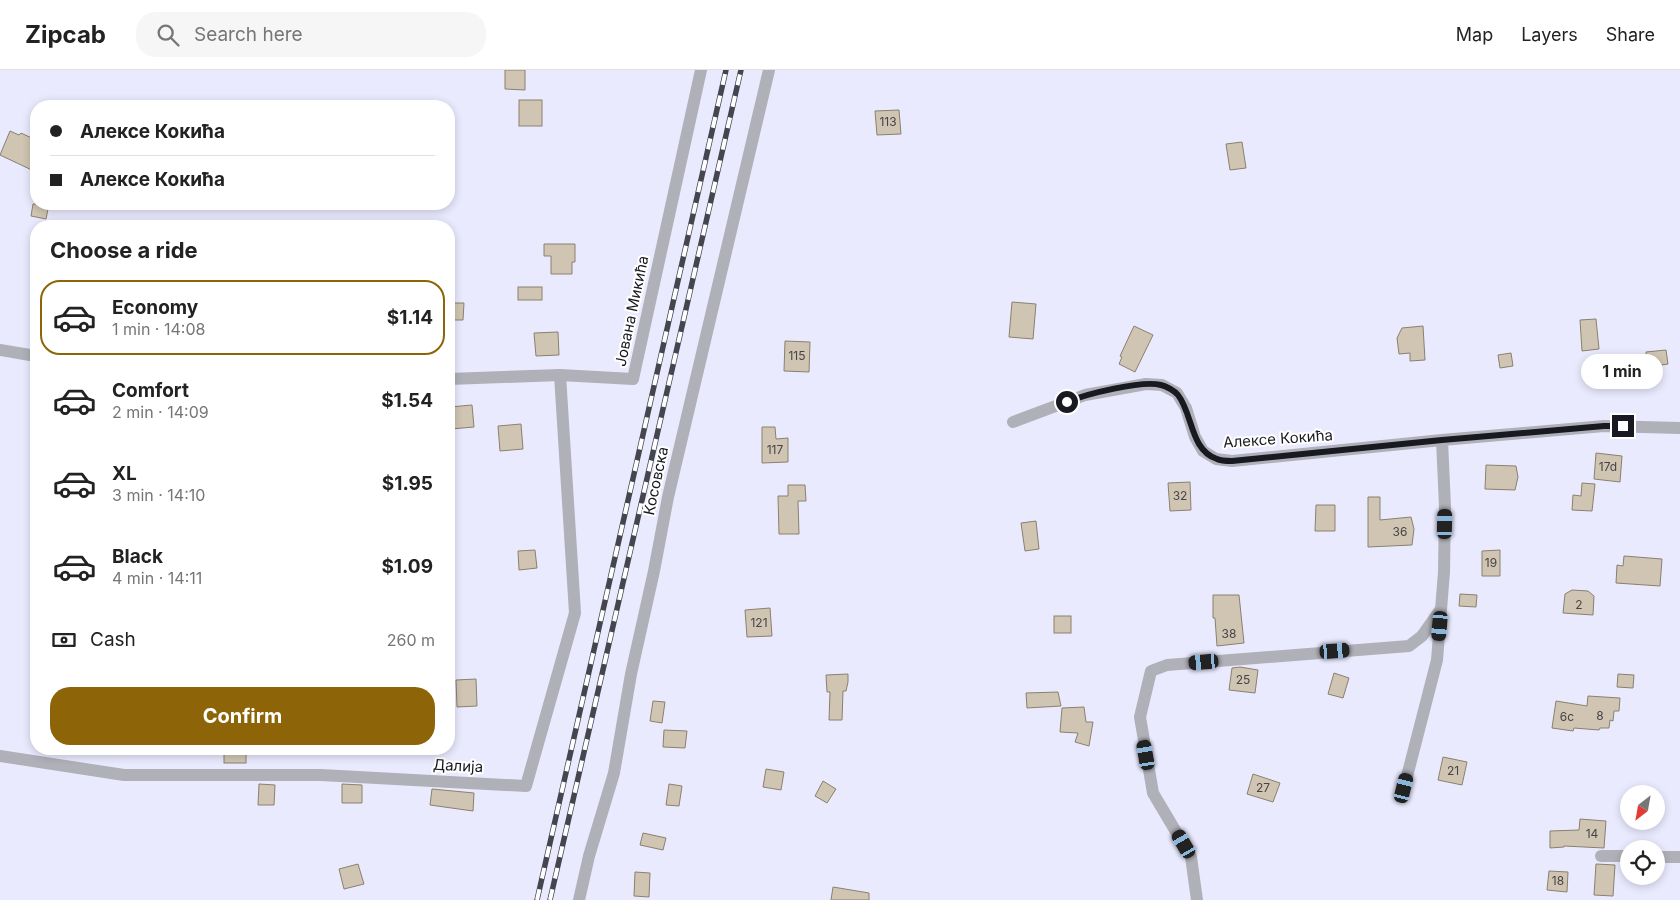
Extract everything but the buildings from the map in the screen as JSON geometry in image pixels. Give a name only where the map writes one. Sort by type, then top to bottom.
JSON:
[{"type":"street","name":"Јована Микића","points":[[455,379],[560,375],[633,379],[701,70]]},
{"type":"street","name":"Косовска","points":[[579,900],[589,856],[614,773],[631,674],[668,497],[770,70]]},
{"type":"street","points":[[0,350],[30,355]]},
{"type":"street","name":"Далија","points":[[0,756],[124,775],[321,775],[526,786],[574,613],[560,375]]},
{"type":"street","name":"Алексе Кокића","points":[[1013,422],[1085,395],[1146,384],[1162,385],[1177,393],[1186,408],[1195,437],[1203,451],[1216,459],[1232,461],[1604,426],[1680,428]]},
{"type":"street","points":[[1404,788],[1437,660],[1444,572],[1445,507],[1442,440]]},
{"type":"street","points":[[1197,900],[1192,857],[1153,793],[1140,717],[1151,671],[1167,664],[1409,646],[1422,636],[1441,609]]},
{"type":"street","points":[[1601,856],[1620,856]]},
{"type":"street","points":[[1665,856],[1680,857]]},
{"type":"railway","points":[[537,900],[726,70]]},
{"type":"railway","points":[[550,900],[741,70]]},
{"type":"route","points":[[1067,402],[1085,395],[1146,384],[1162,385],[1177,393],[1186,408],[1195,437],[1203,451],[1216,459],[1232,461],[1442,440],[1623,426]]}]
